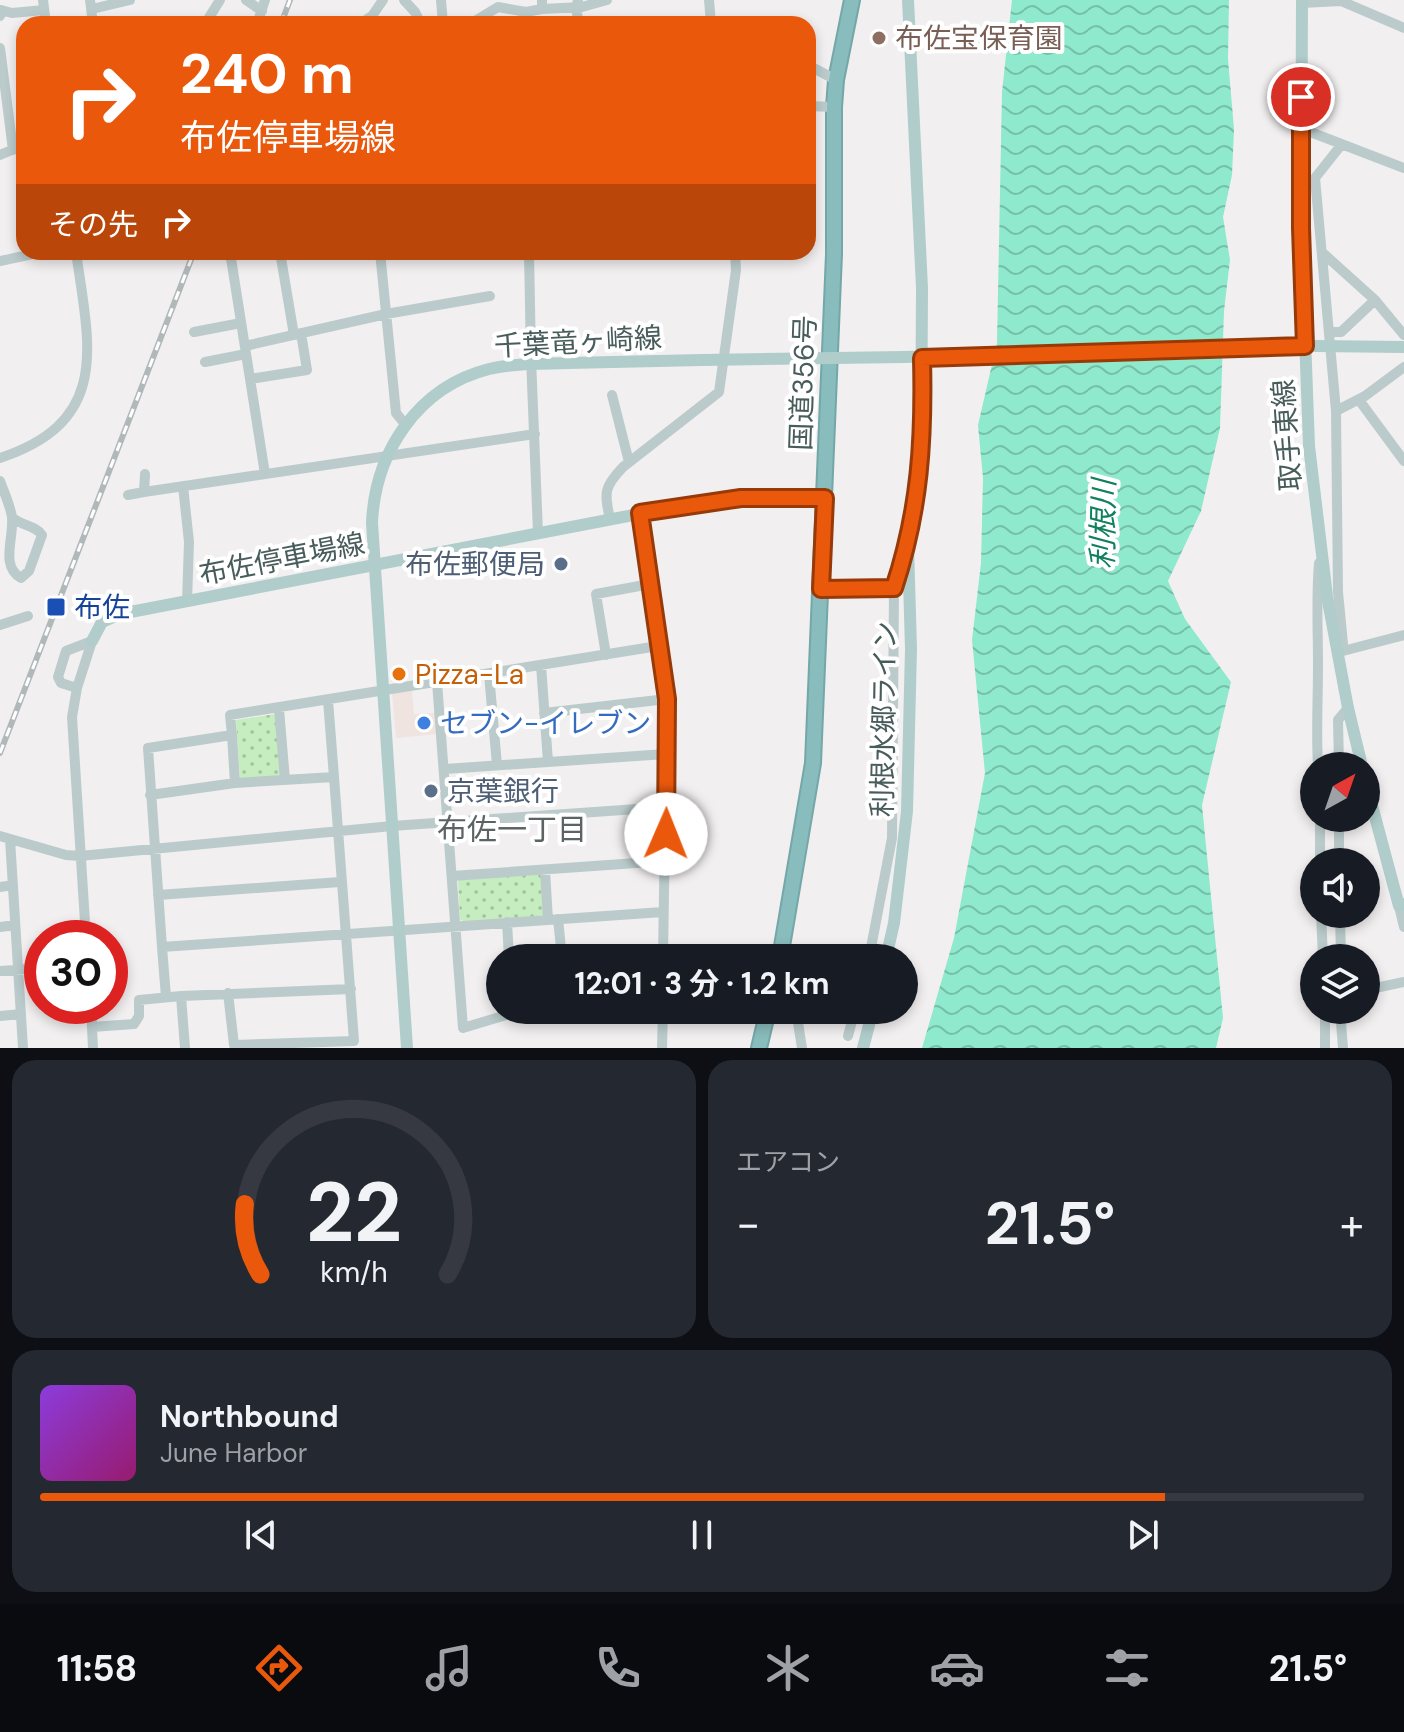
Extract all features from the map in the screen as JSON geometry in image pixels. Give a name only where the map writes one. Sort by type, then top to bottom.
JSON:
[{"type":"highway","name":"国道356号","points":[[783,944],[813,763],[834,254],[834,107],[836,80],[852,0]]},
{"type":"highway","points":[[759,1048],[765,1024]]},
{"type":"main road","name":"利根水郷ライン","points":[[889,944],[907,811],[908,546],[921,469],[927,358],[908,0]]},
{"type":"main road","name":"取手東線","points":[[1302,2],[1300,128],[1310,346],[1309,446],[1320,553],[1359,752]]},
{"type":"main road","name":"千葉竜ヶ崎線","points":[[407,1048],[374,565],[373,508],[386,457],[405,424],[427,401],[464,378],[497,367],[531,364],[927,358],[1310,346],[1404,347]]},
{"type":"main road","name":"布佐停車場線","points":[[92,641],[106,618],[640,513],[741,498],[825,498]]},
{"type":"main road","points":[[1380,832],[1401,905]]},
{"type":"main road","points":[[860,1046],[868,1024]]},
{"type":"street","points":[[91,5],[130,0]]},
{"type":"street","points":[[246,0],[263,6]]},
{"type":"street","points":[[404,0],[417,16]]},
{"type":"street","points":[[483,16],[498,7],[526,12],[542,5],[607,0]]},
{"type":"street","points":[[1302,2],[1341,1],[1404,28]]},
{"type":"street","points":[[0,12],[12,13],[44,5]]},
{"type":"street","points":[[0,48],[13,150]]},
{"type":"street","points":[[816,69],[836,80]]},
{"type":"street","points":[[816,106],[834,107]]},
{"type":"street","points":[[1300,128],[1404,168]]},
{"type":"street","points":[[1339,652],[1343,644],[1337,566],[1336,411],[1315,178],[1342,144]]},
{"type":"street","points":[[0,155],[16,149]]},
{"type":"street","points":[[1324,254],[1375,300],[1404,335]]},
{"type":"street","points":[[0,458],[51,434],[72,410],[84,382],[88,340],[77,260]]},
{"type":"street","points":[[231,260],[265,474]]},
{"type":"street","points":[[250,379],[307,370],[282,260]]},
{"type":"street","points":[[381,260],[396,413],[405,424]]},
{"type":"street","points":[[529,260],[538,533]]},
{"type":"street","points":[[610,519],[606,489],[609,481],[719,392],[735,260]]},
{"type":"street","points":[[205,362],[298,334],[386,314],[490,296]]},
{"type":"street","points":[[1330,332],[1341,332],[1375,300]]},
{"type":"street","points":[[194,332],[241,323]]},
{"type":"street","points":[[1336,411],[1359,400],[1404,367]]},
{"type":"street","points":[[612,395],[629,462]]},
{"type":"street","points":[[1359,400],[1404,461]]},
{"type":"street","points":[[128,495],[535,434]]},
{"type":"street","points":[[144,492],[145,474]]},
{"type":"street","points":[[0,481],[12,517],[42,535],[29,571],[21,578],[11,573],[4,561],[4,546],[12,517]]},
{"type":"street","points":[[183,486],[189,542],[187,602]]},
{"type":"street","points":[[640,513],[667,699],[663,944]]},
{"type":"street","points":[[872,944],[892,838],[894,588],[908,546]]},
{"type":"street","points":[[1317,752],[1315,719],[1320,553]]},
{"type":"street","points":[[606,655],[596,594],[650,584]]},
{"type":"street","points":[[821,589],[894,588]]},
{"type":"street","points":[[894,588],[910,613]]},
{"type":"street","points":[[0,625],[28,616]]},
{"type":"street","points":[[1339,652],[1404,635]]},
{"type":"street","points":[[77,688],[61,683],[58,677],[66,651],[92,641]]},
{"type":"street","points":[[85,920],[72,717],[77,688],[92,641]]},
{"type":"street","points":[[235,783],[230,715],[658,646]]},
{"type":"street","points":[[541,665],[548,762]]},
{"type":"street","points":[[489,674],[497,765]]},
{"type":"street","points":[[437,682],[463,1028],[486,1021]]},
{"type":"street","points":[[544,713],[667,699]]},
{"type":"street","points":[[228,993],[234,1045],[354,1041],[328,700]]},
{"type":"street","points":[[1339,752],[1338,720],[1348,708]]},
{"type":"street","points":[[279,709],[285,780]]},
{"type":"street","points":[[166,997],[148,748],[232,735]]},
{"type":"street","points":[[445,769],[666,754]]},
{"type":"street","points":[[150,795],[235,783],[334,777]]},
{"type":"street","points":[[23,1048],[13,885],[5,837],[66,855],[80,856],[392,826],[666,807]]},
{"type":"street","points":[[452,876],[665,861]]},
{"type":"street","points":[[545,870],[559,944]]},
{"type":"street","points":[[158,895],[340,882]]},
{"type":"street","points":[[0,887],[13,885]]},
{"type":"street","points":[[1401,905],[1404,927]]},
{"type":"street","points":[[162,947],[663,912]]},
{"type":"street","points":[[507,922],[508,944]]},
{"type":"street","points":[[0,927],[15,925]]},
{"type":"street","points":[[784,939],[785,944]]},
{"type":"street","points":[[0,971],[24,969]]},
{"type":"street","points":[[1380,987],[1404,982]]},
{"type":"street","points":[[92,1027],[134,1024],[139,1016],[139,1000],[351,989]]},
{"type":"street","points":[[181,996],[185,1048]]},
{"type":"street","points":[[0,1016],[21,1014]]},
{"type":"street","points":[[92,1024],[93,1048]]},
{"type":"street","points":[[662,1048],[663,1024]]},
{"type":"street","points":[[798,1024],[802,1048]]},
{"type":"street","points":[[848,1036],[851,1024]]},
{"type":"street","points":[[1325,1024],[1325,1048]]},
{"type":"street","points":[[1341,1024],[1343,1048]]},
{"type":"shaded area","points":[[412,689],[414,714],[436,713],[438,734],[396,738],[392,692]]},
{"type":"shaded area","points":[[276,714],[281,777],[240,779],[236,720]]},
{"type":"shaded area","points":[[543,874],[546,916],[464,922],[460,919],[458,880]]},
{"type":"water","name":"利根川","points":[[1012,0],[1229,0],[1228,59],[1234,129],[1232,175],[1223,217],[1230,260],[1224,311],[1220,428],[1201,511],[1168,581],[1185,619],[1231,682],[1202,805],[1223,1018],[1216,1048],[922,1048],[954,938],[985,773],[972,640],[981,563],[983,478],[978,425],[997,343],[1002,92]]},
{"type":"pier","points":[[1227,339],[1226,358],[987,366],[992,348],[1117,347]]},
{"type":"railway","points":[[284,16],[290,0]]},
{"type":"railway","points":[[0,753],[191,260]]},
{"type":"place","name":"布佐宝保育園","points":[[879,38]]},
{"type":"place","name":"布佐郵便局","points":[[561,564]]},
{"type":"place","name":"布佐","points":[[56,607]]},
{"type":"place","name":"Pizza-La","points":[[399,674]]},
{"type":"place","name":"セブン-イレブン","points":[[424,723]]},
{"type":"place","name":"京葉銀行","points":[[431,791]]},
{"type":"district","name":"布佐一丁目","points":[[512,829]]},
{"type":"route","points":[[666,834],[667,699],[640,513],[741,498],[825,498],[821,589],[894,588],[908,546],[921,469],[922,358],[1305,346],[1301,97]]}]
